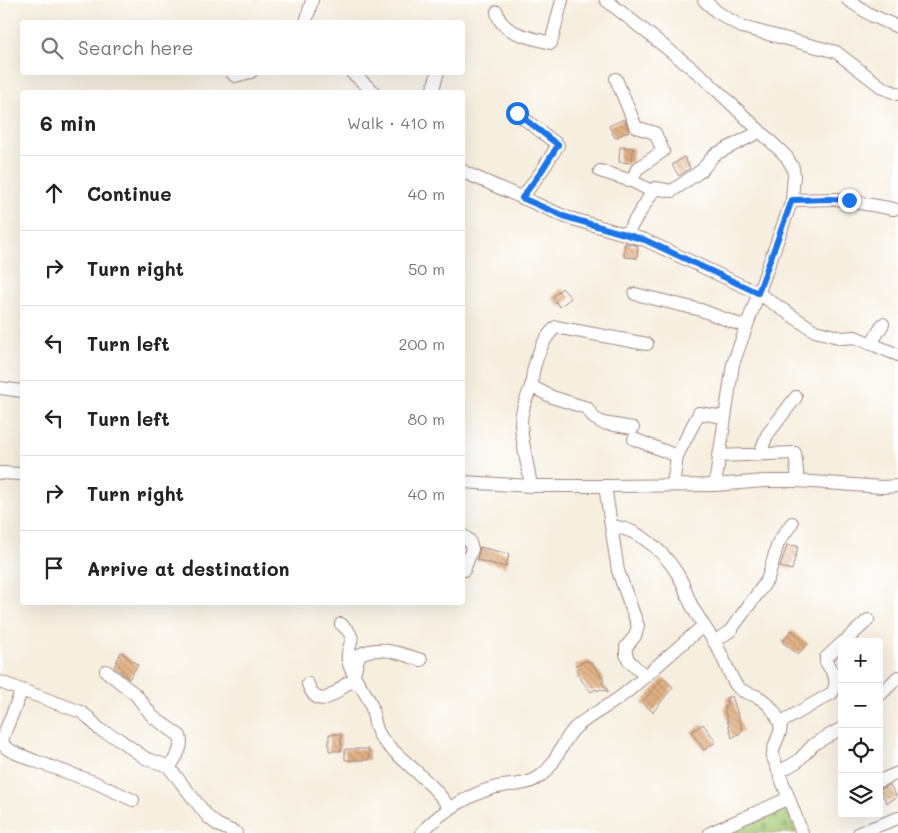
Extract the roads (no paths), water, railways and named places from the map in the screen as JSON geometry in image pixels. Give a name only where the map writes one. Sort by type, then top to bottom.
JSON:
[{"type":"street","points":[[307,20],[312,0]]},
{"type":"street","points":[[497,12],[502,24],[515,32],[551,43],[562,0]]},
{"type":"street","points":[[606,0],[702,77],[786,156],[794,175],[792,200],[733,364],[715,485]]},
{"type":"street","points":[[704,0],[718,12],[742,26],[836,52],[883,88],[898,94]]},
{"type":"street","points":[[848,0],[871,15],[898,27]]},
{"type":"street","points":[[354,75],[372,90]]},
{"type":"street","points":[[433,90],[437,75]]},
{"type":"street","points":[[616,79],[636,127],[655,133],[663,151],[637,169],[632,180]]},
{"type":"street","points":[[517,113],[558,145],[522,198]]},
{"type":"street","points":[[627,233],[656,188],[672,191],[702,170],[714,155],[759,132]]},
{"type":"street","points":[[600,171],[632,180],[653,192]]},
{"type":"street","points":[[465,172],[566,217],[627,233],[645,240],[758,293],[815,330],[842,338],[855,337],[898,355]]},
{"type":"street","points":[[792,200],[838,199],[894,209]]},
{"type":"street","points":[[635,294],[701,310],[746,327]]},
{"type":"street","points":[[871,344],[884,324]]},
{"type":"street","points":[[531,486],[522,440],[521,423],[524,403],[531,386],[540,348],[550,332],[556,327],[647,344]]},
{"type":"street","points":[[531,386],[552,397],[587,408],[594,418],[603,423],[633,434],[677,456]]},
{"type":"street","points":[[0,388],[20,391]]},
{"type":"street","points":[[760,454],[766,435],[796,398]]},
{"type":"street","points":[[673,485],[677,456],[699,414],[724,417]]},
{"type":"street","points":[[718,456],[795,453],[798,481]]},
{"type":"street","points":[[0,473],[20,474]]},
{"type":"street","points":[[465,482],[531,486],[605,486],[715,485],[765,481],[798,481],[882,487],[898,486]]},
{"type":"street","points":[[605,486],[620,579],[638,626],[635,636],[626,647],[626,654],[629,661],[644,676]]},
{"type":"street","points":[[714,642],[730,630],[768,578],[778,543],[792,523]]},
{"type":"street","points":[[611,526],[617,526],[634,533],[662,554],[681,581],[691,605],[714,642],[735,684],[740,690],[755,695],[767,703],[780,723],[781,732],[772,752],[802,833]]},
{"type":"street","points":[[465,537],[469,540],[472,548],[465,567]]},
{"type":"street","points":[[848,638],[868,620]]},
{"type":"street","points":[[342,624],[352,636],[348,659],[356,678],[371,704],[374,726],[381,737],[438,792],[450,809]]},
{"type":"street","points":[[422,833],[435,818],[473,796],[496,788],[518,785],[540,776],[547,770],[574,729],[616,700],[703,626]]},
{"type":"street","points":[[780,723],[832,693],[835,675],[826,662],[826,658],[838,647]]},
{"type":"street","points":[[356,678],[359,654],[368,651],[391,651],[421,660]]},
{"type":"street","points":[[106,671],[136,694],[153,717],[182,739],[170,767]]},
{"type":"street","points":[[883,692],[898,677]]},
{"type":"street","points":[[308,684],[312,694],[316,697],[326,698],[332,697],[347,683],[356,678]]},
{"type":"street","points":[[0,682],[81,712],[90,718],[100,730],[117,738],[145,758],[165,763],[208,817],[236,833]]},
{"type":"street","points":[[22,690],[2,740],[4,746],[11,751],[94,782],[133,800]]},
{"type":"street","points":[[779,772],[798,761],[814,744],[838,730]]},
{"type":"street","points":[[883,779],[898,773]]},
{"type":"street","points":[[710,833],[790,798]]},
{"type":"street","points":[[860,833],[898,818]]}]
